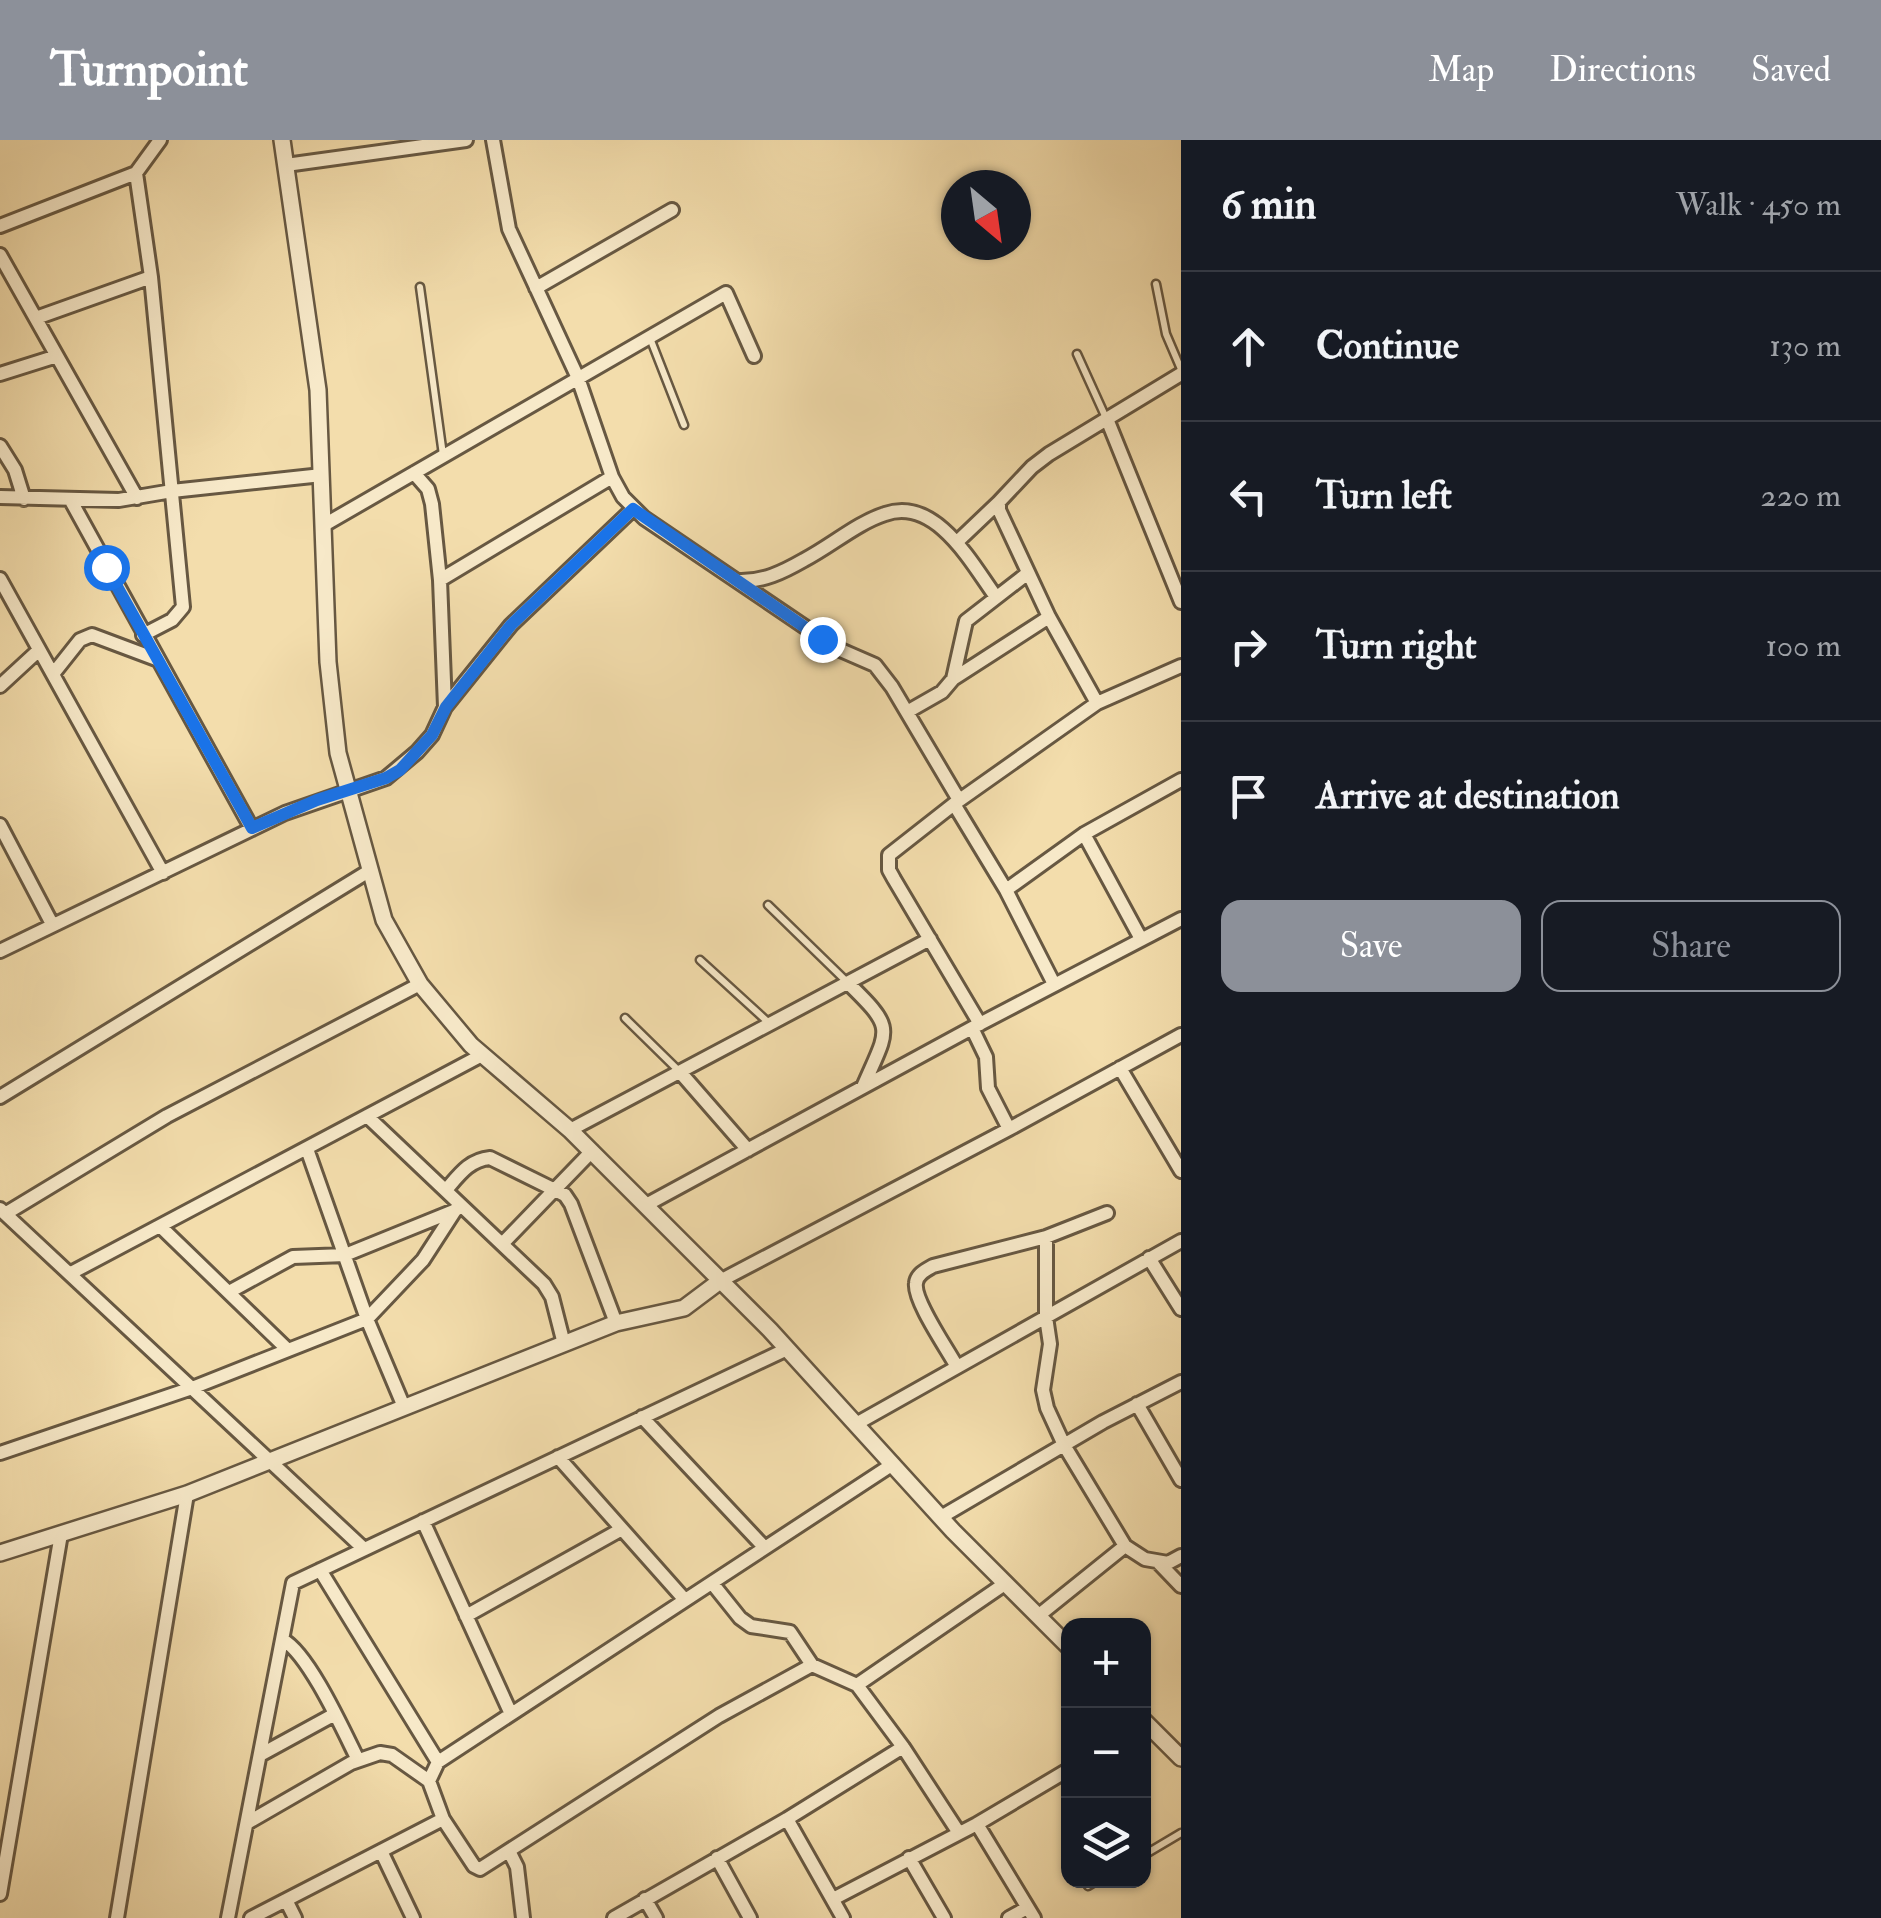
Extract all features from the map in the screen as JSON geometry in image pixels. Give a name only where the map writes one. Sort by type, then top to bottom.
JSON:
[{"type":"street","points":[[0,226],[136,174],[160,140]]},
{"type":"street","points":[[282,140],[318,390],[328,662],[338,753],[384,920],[420,984],[482,1054],[570,1130],[720,1280],[940,1517],[1061,1639]]},
{"type":"street","points":[[286,165],[402,143],[466,140]]},
{"type":"street","points":[[493,140],[510,229],[578,378],[622,498],[836,648],[875,665],[908,712],[1054,984]]},
{"type":"street","points":[[136,174],[151,277],[183,607],[172,620],[143,635]]},
{"type":"street","points":[[536,288],[672,210]]},
{"type":"street","points":[[0,254],[137,498]]},
{"type":"street","points":[[36,318],[151,277]]},
{"type":"street","points":[[324,524],[726,294],[754,356]]},
{"type":"street","points":[[0,374],[57,356]]},
{"type":"street","points":[[957,542],[1049,454],[1181,372]]},
{"type":"street","points":[[1107,420],[1176,576],[1181,602]]},
{"type":"street","points":[[0,446],[15,470],[24,498]]},
{"type":"street","points":[[414,473],[431,496],[440,580],[446,707]]},
{"type":"street","points":[[0,497],[137,498],[322,475]]},
{"type":"street","points":[[440,580],[612,477]]},
{"type":"street","points":[[70,499],[252,828]]},
{"type":"street","points":[[999,502],[1028,573],[1096,702]]},
{"type":"street","points":[[0,951],[252,828],[400,770],[432,735],[446,707],[511,625],[633,509]]},
{"type":"street","points":[[738,581],[760,580],[782,572],[884,514],[896,511],[920,516],[957,542],[996,596]]},
{"type":"street","points":[[953,679],[966,621],[1028,573]]},
{"type":"street","points":[[0,579],[163,873]]},
{"type":"street","points":[[908,712],[1049,616]]},
{"type":"street","points":[[53,674],[80,640],[92,636],[156,659]]},
{"type":"street","points":[[0,686],[40,650]]},
{"type":"street","points":[[1009,1129],[988,1088],[986,1057],[976,1026],[888,862],[898,846],[1096,702],[1181,666]]},
{"type":"street","points":[[1006,890],[1084,834],[1181,780]]},
{"type":"street","points":[[0,825],[52,924]]},
{"type":"street","points":[[1084,834],[1141,938]]},
{"type":"street","points":[[0,1097],[369,871]]},
{"type":"street","points":[[646,1206],[1181,919]]},
{"type":"street","points":[[570,1130],[930,939]]},
{"type":"street","points":[[848,983],[880,1014],[885,1028],[863,1087]]},
{"type":"street","points":[[364,1549],[2,1212],[168,1116],[420,984]]},
{"type":"street","points":[[0,1554],[187,1494],[616,1323],[684,1308],[720,1280],[1181,1035]]},
{"type":"street","points":[[71,1273],[482,1054]]},
{"type":"street","points":[[1120,1068],[1181,1171]]},
{"type":"street","points":[[680,1072],[748,1150]]},
{"type":"street","points":[[367,1116],[544,1284],[552,1297],[564,1344]]},
{"type":"street","points":[[307,1149],[367,1319],[404,1407]]},
{"type":"street","points":[[503,1243],[592,1151]]},
{"type":"street","points":[[446,1190],[465,1168],[478,1159],[490,1158],[556,1188],[571,1204],[616,1323]]},
{"type":"street","points":[[228,1292],[294,1257],[346,1255],[460,1208]]},
{"type":"street","points":[[0,1453],[192,1388],[367,1319],[423,1260],[460,1208]]},
{"type":"street","points":[[957,1366],[919,1299],[919,1276],[934,1266],[1046,1237],[1107,1214]]},
{"type":"street","points":[[161,1227],[288,1350]]},
{"type":"street","points":[[1046,1237],[1050,1344],[1043,1390],[1047,1408],[1064,1445],[1124,1546],[1158,1562],[1168,1563],[1181,1556]]},
{"type":"street","points":[[856,1424],[1181,1242]]},
{"type":"street","points":[[1149,1258],[1181,1310]]},
{"type":"street","points":[[228,1918],[291,1586],[787,1349]]},
{"type":"street","points":[[940,1517],[1181,1382]]},
{"type":"street","points":[[1137,1404],[1181,1480]]},
{"type":"street","points":[[642,1417],[765,1548]]},
{"type":"street","points":[[558,1457],[685,1600]]},
{"type":"street","points":[[429,1781],[438,1762],[892,1464]]},
{"type":"street","points":[[133,1918],[118,1916],[187,1494]]},
{"type":"street","points":[[423,1521],[511,1714]]},
{"type":"street","points":[[466,1616],[622,1529]]},
{"type":"street","points":[[0,1894],[61,1534]]},
{"type":"street","points":[[1038,1616],[1124,1546]]},
{"type":"street","points":[[1158,1562],[1181,1586]]},
{"type":"street","points":[[320,1570],[438,1762]]},
{"type":"street","points":[[712,1582],[751,1626],[790,1632],[812,1665],[857,1685],[959,1834]]},
{"type":"street","points":[[857,1685],[1006,1584]]},
{"type":"street","points":[[283,1640],[296,1652],[358,1760]]},
{"type":"street","points":[[247,1823],[358,1760],[380,1753],[392,1756],[429,1781],[443,1820],[477,1868],[719,1716],[812,1665]]},
{"type":"street","points":[[260,1755],[334,1714]]},
{"type":"street","points":[[1151,1729],[1181,1757]]},
{"type":"street","points":[[614,1918],[903,1747]]},
{"type":"street","points":[[832,1899],[959,1834],[1061,1774]]},
{"type":"street","points":[[787,1819],[843,1918]]},
{"type":"street","points":[[251,1918],[443,1820]]},
{"type":"street","points":[[977,1824],[1030,1913],[1009,1918]]},
{"type":"street","points":[[381,1851],[413,1918]]},
{"type":"street","points":[[508,1851],[517,1867],[522,1918]]},
{"type":"street","points":[[717,1858],[750,1918]]},
{"type":"street","points":[[909,1858],[944,1918]]},
{"type":"street","points":[[646,1899],[656,1918]]},
{"type":"street","points":[[286,1900],[296,1918]]},
{"type":"lane","points":[[1156,284],[1166,334],[1181,372]]},
{"type":"lane","points":[[420,287],[443,456]]},
{"type":"lane","points":[[650,337],[684,425]]},
{"type":"lane","points":[[1077,354],[1107,420]]},
{"type":"lane","points":[[768,905],[848,983]]},
{"type":"lane","points":[[700,960],[770,1024]]},
{"type":"lane","points":[[625,1018],[680,1072]]},
{"type":"lane","points":[[1151,1850],[1181,1833]]},
{"type":"route","points":[[106,567],[252,828],[400,770],[432,735],[470,673],[511,625],[633,509],[822,639]]}]
